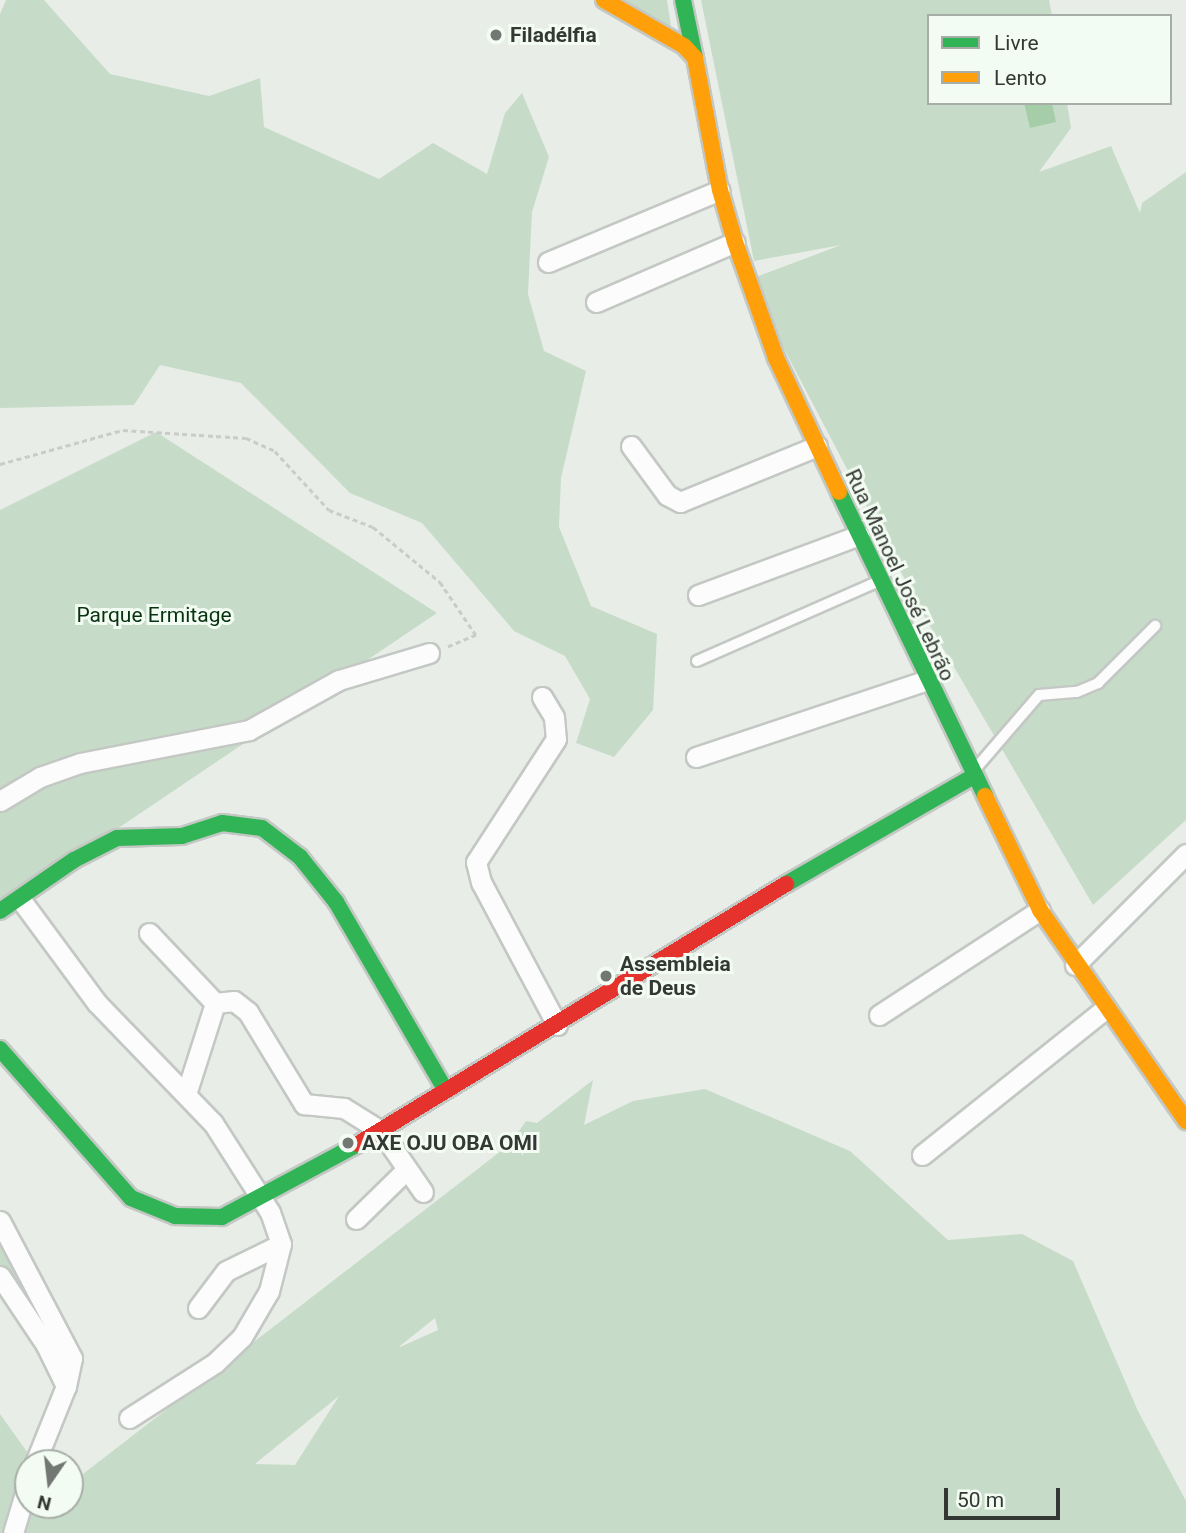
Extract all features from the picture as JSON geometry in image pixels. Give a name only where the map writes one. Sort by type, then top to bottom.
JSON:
[{"type":"street","points":[[604,0],[684,46],[695,58]]},
{"type":"street","name":"Rua Manoel José Lebrão","points":[[684,0],[720,190],[735,242],[776,358],[972,777],[1040,910],[1105,1009],[1186,1121]]},
{"type":"street","points":[[548,262],[720,190]]},
{"type":"street","points":[[596,302],[735,242]]},
{"type":"street","points":[[631,446],[667,495],[680,502],[817,446]]},
{"type":"street","points":[[698,595],[859,535]]},
{"type":"street","points":[[0,802],[68,767],[249,730],[339,680],[429,653]]},
{"type":"street","points":[[696,757],[927,680]]},
{"type":"street","points":[[542,697],[554,717],[556,739],[476,862],[481,882],[557,1025]]},
{"type":"street","points":[[0,1049],[117,1184],[141,1203],[199,1219],[222,1217],[260,1200],[381,1131],[445,1089],[557,1025],[716,925],[972,777]]},
{"type":"street","points":[[0,911],[20,900],[74,860],[117,838],[182,836],[222,823],[271,832],[300,856],[336,902],[445,1089]]},
{"type":"street","points":[[1075,965],[1186,854]]},
{"type":"street","points":[[20,900],[97,1003],[187,1091],[213,1123],[274,1220],[281,1244],[269,1291],[242,1337],[215,1363],[129,1418]]},
{"type":"street","points":[[879,1015],[1040,910]]},
{"type":"street","points":[[149,933],[215,1003]]},
{"type":"street","points":[[215,1003],[234,1001],[248,1012],[304,1104],[344,1108],[381,1131],[423,1192]]},
{"type":"street","points":[[187,1091],[215,1003]]},
{"type":"street","points":[[922,1155],[1105,1009]]},
{"type":"street","points":[[356,1219],[406,1170]]},
{"type":"street","points":[[0,1221],[67,1341],[72,1358],[66,1386],[41,1449]]},
{"type":"street","points":[[198,1308],[226,1271],[281,1244]]},
{"type":"street","points":[[0,1276],[46,1345],[66,1386]]},
{"type":"lane","points":[[697,661],[879,581]]},
{"type":"lane","points":[[972,777],[986,752],[1039,695],[1077,692],[1098,683],[1155,626]]},
{"type":"path","points":[[0,464],[123,430],[247,438],[275,451],[329,510],[373,527],[440,582],[476,635],[429,653]]},
{"type":"green space","points":[[6,0],[44,0],[110,74],[209,96],[260,78],[264,127],[379,179],[433,143],[487,174],[505,113],[522,93],[549,157],[532,212],[528,294],[544,351],[586,371],[561,478],[559,527],[591,606],[657,634],[653,710],[614,757],[576,743],[590,699],[565,656],[514,631],[422,523],[350,493],[241,383],[160,365],[134,405],[0,408],[0,14]]},
{"type":"green space","points":[[604,0],[667,0],[673,40]]},
{"type":"green space","points":[[701,0],[1049,0],[1052,14],[927,14],[927,105],[1067,105],[1071,128],[1039,172],[1111,146],[1140,213],[1142,203],[1186,172],[1186,820],[1093,905],[923,614],[748,280],[841,245],[754,261]]},
{"type":"green space","name":"Parque Ermitage","points":[[156,432],[437,613],[0,908],[0,510]]},
{"type":"green space","points":[[593,1080],[584,1125],[633,1101],[705,1089],[850,1151],[948,1240],[1022,1234],[1073,1261],[1138,1411],[1186,1501],[1186,1533],[23,1533],[15,1526],[24,1519],[84,1519],[84,1473],[510,1144],[526,1121],[537,1123]],"holes":[[[435,1318],[438,1330],[400,1347]],[[339,1396],[295,1465],[256,1463]]]},
{"type":"green space","points":[[0,1223],[70,1370],[0,1270]]},
{"type":"green space","points":[[0,1414],[25,1449],[14,1449],[14,1519],[11,1533],[0,1533]]},
{"type":"shaded area","points":[[1024,105],[1052,105],[1056,122],[1030,128]]},
{"type":"traffic: fast","points":[[683,0],[695,58]]},
{"type":"traffic: fast","points":[[839,492],[985,796]]},
{"type":"traffic: fast","points":[[786,884],[972,777]]},
{"type":"traffic: fast","points":[[0,911],[74,860],[117,838],[182,836],[222,823],[262,828],[300,857],[336,902],[445,1089]]},
{"type":"traffic: fast","points":[[0,1049],[131,1198],[175,1216],[222,1217],[358,1144]]},
{"type":"traffic: slow","points":[[604,0],[684,46],[695,58],[720,190],[735,242],[776,358],[839,492]]},
{"type":"traffic: slow","points":[[985,796],[1040,910],[1186,1121]]},
{"type":"traffic: jam","points":[[358,1144],[786,884]]},
{"type":"place","name":"Filadélfia","points":[[496,35]]},
{"type":"place","name":"Assembleia de Deus","points":[[606,976]]},
{"type":"place","name":"AXE OJU OBA OMI","points":[[348,1143]]}]
